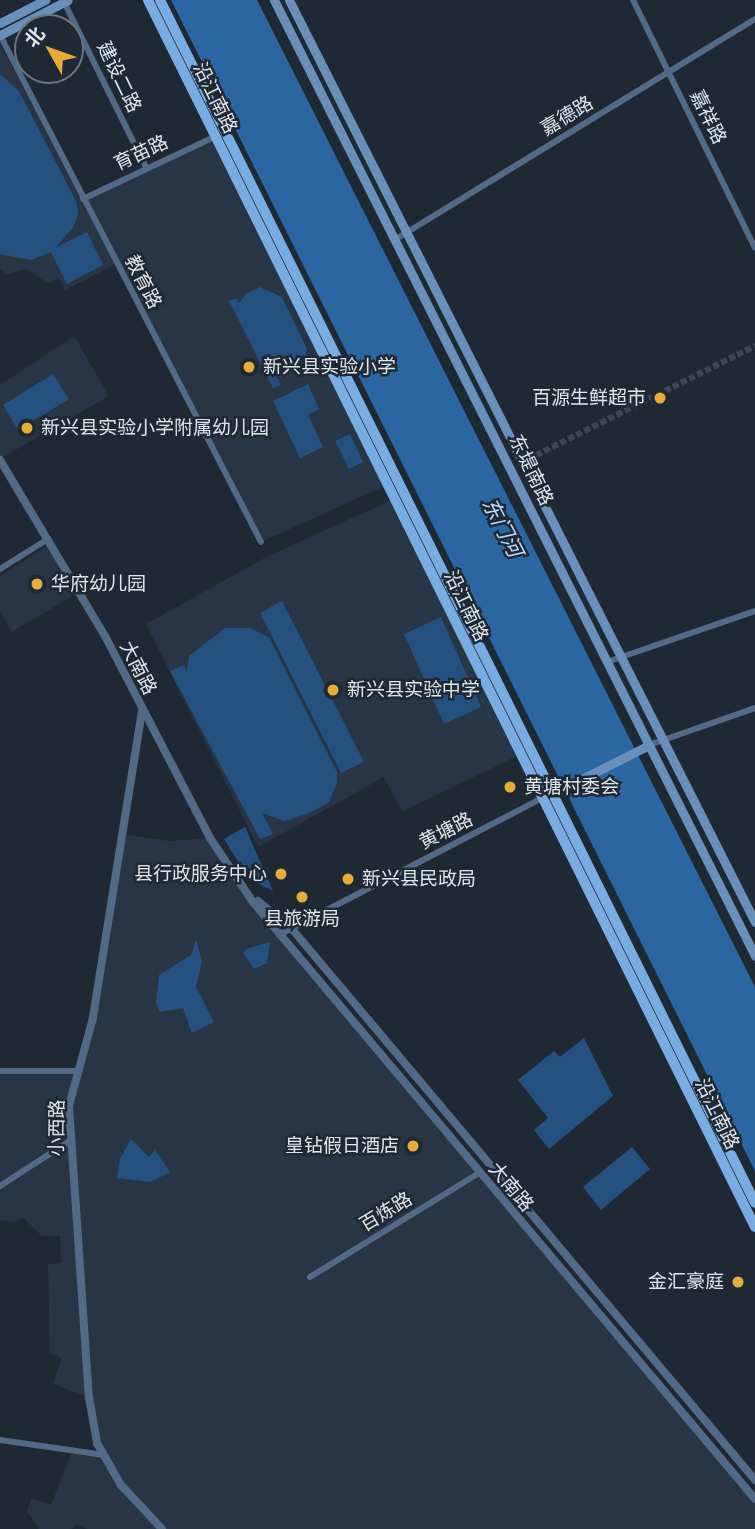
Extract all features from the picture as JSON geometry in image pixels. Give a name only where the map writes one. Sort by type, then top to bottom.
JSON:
[{"type":"main road","points":[[0,23],[45,0]]},
{"type":"main road","name":"沿江南路","points":[[148,0],[755,1227]]},
{"type":"main road","name":"沿江南路","points":[[160,0],[755,1203]]},
{"type":"main road","name":"东堤南路","points":[[274,0],[620,657],[755,922]]},
{"type":"main road","name":"东堤南路","points":[[289,0],[345,107],[400,236],[607,662],[755,956]]},
{"type":"main road","points":[[0,35],[66,1]]},
{"type":"main road","points":[[554,793],[649,745]]},
{"type":"street","name":"嘉祥路","points":[[633,0],[755,248]]},
{"type":"street","name":"建设二路","points":[[66,1],[146,167]]},
{"type":"street","name":"嘉德路","points":[[400,236],[755,19]]},
{"type":"street","name":"教育路","points":[[0,35],[261,542]]},
{"type":"street","name":"育苗路","points":[[83,199],[214,137]]},
{"type":"street","name":"大南路","points":[[0,460],[106,638],[205,828],[246,892],[279,935],[755,1499]]},
{"type":"street","points":[[0,569],[48,540]]},
{"type":"street","points":[[607,662],[755,611]]},
{"type":"street","points":[[649,745],[755,708]]},
{"type":"street","name":"小西路","points":[[142,711],[93,1018],[69,1106],[89,1397],[97,1443],[121,1485],[162,1529]]},
{"type":"street","name":"黄塘路","points":[[279,935],[554,793]]},
{"type":"street","name":"大南路","points":[[246,892],[292,929],[755,1480]]},
{"type":"street","points":[[0,1072],[79,1071]]},
{"type":"street","points":[[0,1186],[71,1140]]},
{"type":"street","name":"百炼路","points":[[310,1277],[479,1173]]},
{"type":"street","points":[[0,1440],[104,1455]]},
{"type":"shaded area","name":"新兴县实验小学","points":[[0,44],[14,70],[14,84],[21,84],[83,199],[214,137],[387,485],[261,542],[116,264],[65,290],[59,278],[48,283],[26,269],[6,274],[0,269]]},
{"type":"shaded area","points":[[0,74],[19,91],[77,203],[78,215],[72,229],[55,248],[87,232],[103,265],[67,284],[51,252],[31,260],[0,254]]},
{"type":"shaded area","points":[[260,287],[282,297],[307,349],[306,356],[293,370],[283,377],[276,377],[281,385],[273,388],[229,301],[236,298],[239,303],[246,294]]},
{"type":"shaded area","name":"新兴县实验小学附属幼儿园","points":[[74,336],[109,396],[0,459],[0,385]]},
{"type":"shaded area","points":[[53,374],[69,399],[18,430],[3,405]]},
{"type":"shaded area","points":[[308,384],[319,409],[308,415],[323,447],[300,458],[273,401]]},
{"type":"shaded area","points":[[350,434],[363,462],[349,469],[335,441]]},
{"type":"shaded area","name":"新兴县实验中学","points":[[394,499],[519,755],[402,812],[384,777],[258,847],[146,624],[268,556]]},
{"type":"shaded area","name":"华府幼儿园","points":[[50,544],[79,592],[12,632],[0,612],[0,576]]},
{"type":"shaded area","points":[[282,601],[364,762],[341,773],[260,613]]},
{"type":"shaded area","points":[[441,617],[481,707],[444,724],[404,634]]},
{"type":"shaded area","points":[[225,628],[250,628],[269,637],[337,772],[337,783],[329,802],[310,813],[284,821],[262,813],[273,834],[260,839],[170,671],[183,665],[187,671],[189,656]]},
{"type":"shaded area","points":[[245,827],[273,891],[249,879],[224,839]]},
{"type":"shaded area","points":[[122,834],[169,841],[210,838],[246,892],[755,1501],[755,1529],[87,1529],[77,1525],[71,1529],[39,1529],[27,1511],[32,1498],[51,1505],[71,1454],[99,1457],[89,1397],[53,1384],[62,1358],[50,1353],[48,1264],[61,1263],[60,1236],[42,1236],[23,1218],[13,1222],[0,1220],[0,1071],[79,1070],[93,1018]]},
{"type":"shaded area","points":[[196,939],[202,961],[196,987],[214,1022],[192,1033],[183,1008],[160,1012],[156,1003],[159,975],[191,955]]},
{"type":"shaded area","points":[[270,942],[267,963],[254,969],[243,953],[249,948]]},
{"type":"shaded area","points":[[584,1038],[613,1096],[549,1149],[534,1130],[548,1118],[518,1080],[554,1051],[560,1057]]},
{"type":"shaded area","points":[[131,1139],[149,1157],[155,1150],[170,1172],[151,1182],[117,1178],[120,1159]]},
{"type":"shaded area","points":[[632,1147],[650,1169],[601,1210],[583,1187]]},
{"type":"water","name":"东门河","points":[[171,0],[257,0],[755,987],[755,1171]]},
{"type":"tunnel","points":[[520,463],[755,346]]},
{"type":"place","name":"新兴县实验小学","points":[[249,367]]},
{"type":"place","name":"百源生鲜超市","points":[[660,398]]},
{"type":"place","name":"新兴县实验小学附属幼儿园","points":[[27,428]]},
{"type":"place","name":"华府幼儿园","points":[[37,584]]},
{"type":"place","name":"新兴县实验中学","points":[[333,690]]},
{"type":"place","name":"黄塘村委会","points":[[510,787]]},
{"type":"place","name":"县行政服务中心","points":[[281,874]]},
{"type":"place","name":"新兴县民政局","points":[[348,879]]},
{"type":"place","name":"县旅游局","points":[[302,897]]},
{"type":"place","name":"皇钻假日酒店","points":[[413,1146]]},
{"type":"place","name":"金汇豪庭","points":[[738,1282]]}]
